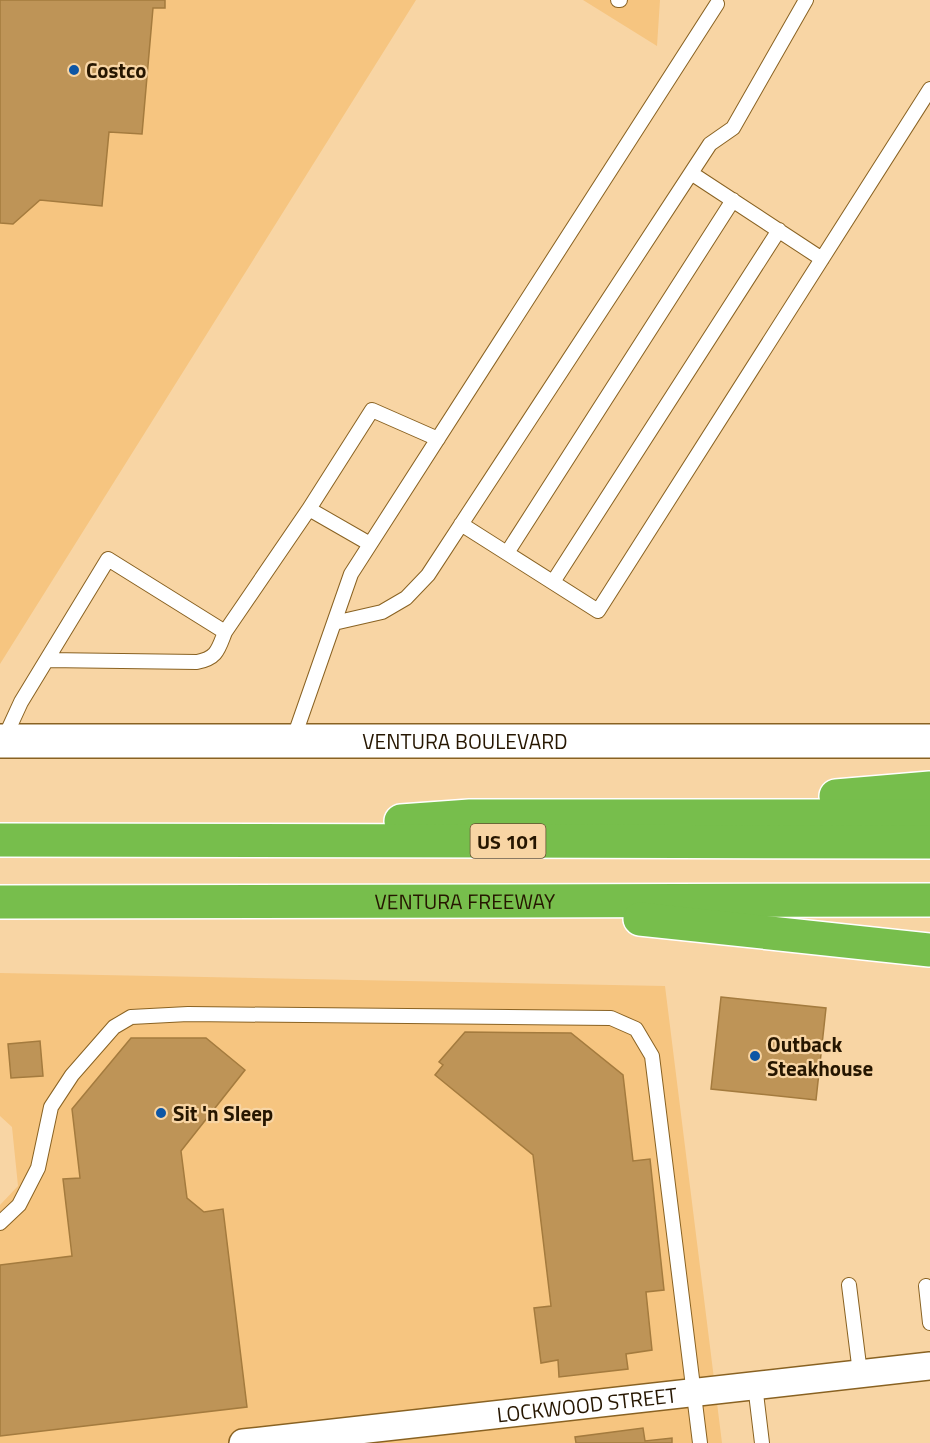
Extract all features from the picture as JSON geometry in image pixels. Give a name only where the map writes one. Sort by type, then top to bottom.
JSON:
[{"type":"highway","points":[[85,840],[834,796],[930,788]]},
{"type":"highway","points":[[470,816],[930,816]]},
{"type":"highway","name":"US 101","points":[[0,840],[930,842]]},
{"type":"highway","name":"VENTURA FREEWAY","points":[[0,902],[930,900]]},
{"type":"highway","points":[[483,901],[930,950]]},
{"type":"street","name":"VENTURA BOULEVARD","points":[[1,741],[930,741]]},
{"type":"street","name":"LOCKWOOD STREET","points":[[243,1443],[930,1366]]},
{"type":"lane","points":[[334,622],[382,612],[406,598],[428,575],[710,144],[733,128],[806,0]]},
{"type":"lane","points":[[292,742],[351,574],[717,4]]},
{"type":"lane","points":[[461,524],[598,611],[930,89]]},
{"type":"lane","points":[[691,173],[822,259]]},
{"type":"lane","points":[[507,553],[733,200]]},
{"type":"lane","points":[[552,582],[778,230]]},
{"type":"lane","points":[[46,660],[197,662],[210,659],[217,652],[225,632],[309,509],[372,410],[438,439]]},
{"type":"lane","points":[[309,509],[370,544]]},
{"type":"lane","points":[[1,741],[21,702],[108,559],[225,632]]},
{"type":"lane","points":[[0,1223],[19,1205],[38,1168],[51,1107],[72,1075],[114,1027],[131,1017],[188,1014],[611,1018],[636,1029],[652,1056],[700,1443]]},
{"type":"lane","points":[[849,1285],[860,1373]]},
{"type":"lane","points":[[926,1286],[930,1323]]},
{"type":"lane","points":[[755,1385],[762,1443]]},
{"type":"shaded area","points":[[0,0],[416,0],[0,664]]},
{"type":"shaded area","points":[[583,0],[660,0],[657,46]]},
{"type":"shaded area","points":[[0,973],[665,986],[722,1443],[0,1443],[0,1205],[18,1186],[12,1127],[0,1116]]},
{"type":"building","name":"Costco","points":[[0,0],[165,0],[165,8],[153,8],[142,134],[109,132],[102,206],[40,200],[13,224],[0,223]]},
{"type":"building","points":[[721,997],[826,1008],[816,1100],[711,1089]]},
{"type":"building","points":[[465,1032],[571,1033],[623,1075],[633,1161],[650,1159],[664,1290],[646,1292],[652,1350],[626,1354],[628,1369],[559,1377],[558,1360],[541,1363],[534,1308],[551,1306],[533,1155],[435,1075],[443,1065],[439,1062]]},
{"type":"building","points":[[131,1038],[206,1038],[245,1070],[181,1151],[187,1198],[204,1212],[223,1209],[247,1407],[0,1436],[0,1265],[72,1256],[63,1179],[80,1178],[72,1109]]},
{"type":"building","points":[[40,1041],[43,1076],[11,1078],[8,1044]]},
{"type":"building","points":[[643,1428],[645,1441],[672,1438],[672,1443],[576,1443],[575,1437]]},
{"type":"place","name":"Costco","points":[[74,70]]},
{"type":"place","name":"Outback Steakhouse","points":[[755,1056]]},
{"type":"place","name":"Sit 'n Sleep","points":[[161,1113]]}]
